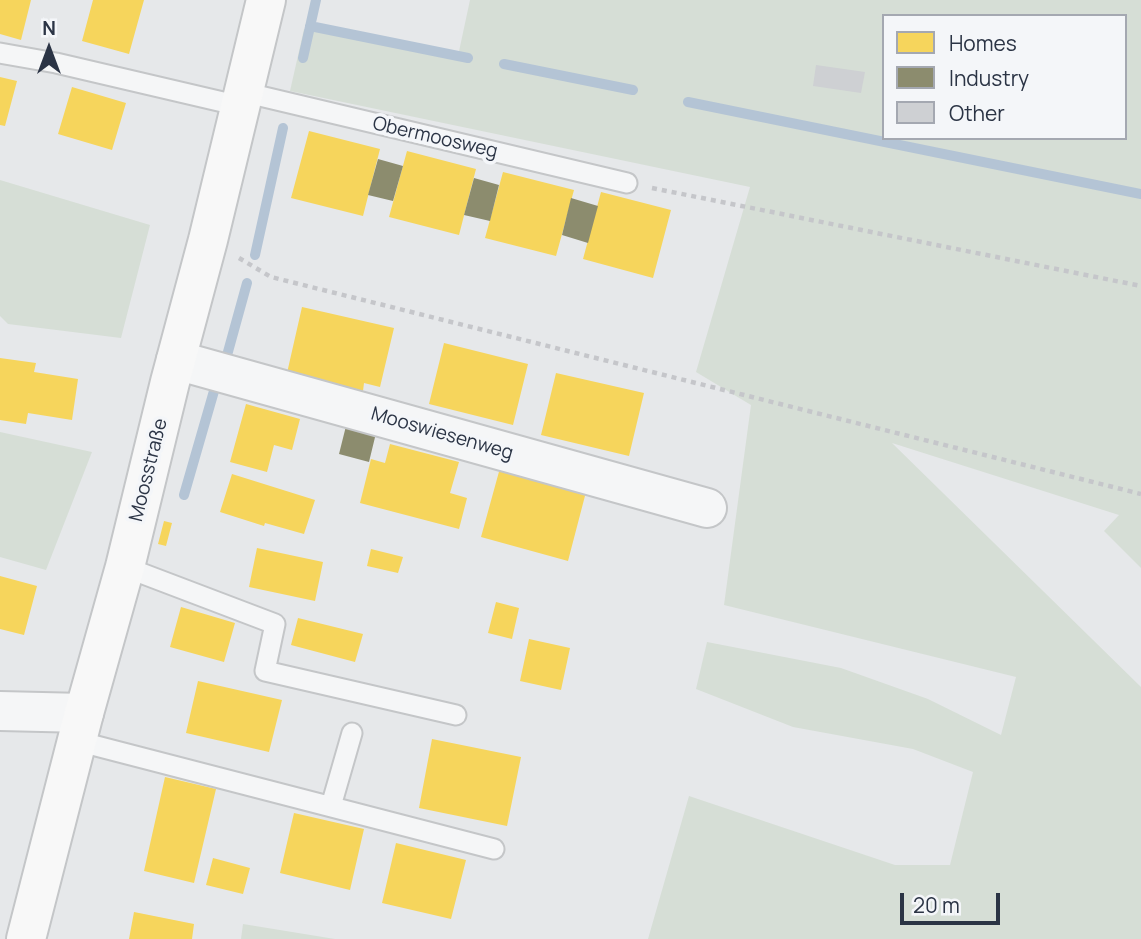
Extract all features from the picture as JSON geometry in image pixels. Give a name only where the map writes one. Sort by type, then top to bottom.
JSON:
[{"type":"street","name":"Moosstraße","points":[[26,939],[80,727],[125,567],[266,0]]},
{"type":"street","name":"Mooswiesenweg","points":[[176,360],[707,508]]},
{"type":"street","points":[[0,711],[80,727]]},
{"type":"lane","name":"Obermoosweg","points":[[0,53],[241,99],[627,183]]},
{"type":"lane","points":[[125,567],[275,624],[265,671],[456,715]]},
{"type":"lane","points":[[80,727],[331,806],[494,849]]},
{"type":"lane","points":[[331,806],[352,733]]},
{"type":"path","points":[[627,183],[1141,286]]},
{"type":"path","points":[[208,240],[271,277],[1141,494]]},
{"type":"shaded area","points":[[470,0],[1141,0],[1141,568],[1104,531],[1119,515],[892,443],[1141,687],[1141,939],[648,939],[689,796],[895,865],[950,865],[973,772],[913,749],[793,727],[696,689],[707,642],[841,668],[928,699],[1001,735],[1016,677],[724,605],[751,405],[696,372],[750,187],[290,91],[304,29],[458,56]]},
{"type":"shaded area","points":[[0,180],[150,225],[121,338],[8,324],[0,316]]},
{"type":"shaded area","points":[[0,432],[92,452],[46,570],[0,557]]},
{"type":"shaded area","points":[[243,924],[335,939],[241,939]]},
{"type":"building: Homes","points":[[0,0],[31,0],[21,40],[0,34]]},
{"type":"building: Homes","points":[[93,0],[144,0],[129,54],[82,41]]},
{"type":"building: Homes","points":[[0,77],[17,81],[5,126],[0,125]]},
{"type":"building: Homes","points":[[72,87],[126,103],[112,150],[58,134]]},
{"type":"building: Homes","points":[[309,131],[380,149],[363,216],[291,198]]},
{"type":"building: Homes","points":[[407,151],[476,169],[459,235],[389,217]]},
{"type":"building: Homes","points":[[503,172],[574,190],[556,256],[485,238]]},
{"type":"building: Homes","points":[[601,192],[671,210],[653,278],[583,259]]},
{"type":"building: Homes","points":[[302,307],[394,328],[380,387],[364,383],[363,391],[287,373]]},
{"type":"building: Homes","points":[[444,343],[528,364],[513,425],[429,404]]},
{"type":"building: Homes","points":[[0,358],[36,363],[34,372],[78,379],[72,420],[28,413],[26,424],[0,420]]},
{"type":"building: Homes","points":[[556,373],[644,393],[629,456],[541,435]]},
{"type":"building: Homes","points":[[246,404],[300,419],[292,450],[274,445],[267,472],[230,462]]},
{"type":"building: Homes","points":[[390,444],[459,462],[450,493],[467,498],[459,529],[360,503],[371,459],[385,463]]},
{"type":"building: Homes","points":[[500,468],[586,492],[568,561],[481,537]]},
{"type":"building: Homes","points":[[232,474],[315,500],[304,534],[265,523],[264,526],[220,512]]},
{"type":"building: Homes","points":[[164,521],[172,523],[166,546],[158,544]]},
{"type":"building: Homes","points":[[257,548],[323,562],[315,601],[249,587]]},
{"type":"building: Homes","points":[[371,549],[403,557],[398,573],[367,566]]},
{"type":"building: Homes","points":[[0,576],[37,586],[24,635],[0,629]]},
{"type":"building: Homes","points":[[496,602],[519,608],[512,639],[488,633]]},
{"type":"building: Homes","points":[[181,607],[235,623],[224,662],[170,647]]},
{"type":"building: Homes","points":[[298,618],[363,634],[355,662],[291,645]]},
{"type":"building: Homes","points":[[529,639],[570,648],[561,690],[520,681]]},
{"type":"building: Homes","points":[[198,681],[282,700],[269,752],[186,733]]},
{"type":"building: Homes","points":[[432,739],[521,757],[507,826],[419,808]]},
{"type":"building: Homes","points":[[165,777],[216,789],[194,883],[144,871]]},
{"type":"building: Homes","points":[[294,813],[364,829],[350,890],[280,873]]},
{"type":"building: Homes","points":[[396,843],[466,860],[451,919],[382,903]]},
{"type":"building: Homes","points":[[213,858],[250,868],[243,894],[206,885]]},
{"type":"building: Homes","points":[[134,912],[194,924],[192,939],[129,939]]},
{"type":"building: Industry","points":[[378,159],[403,166],[393,201],[368,195]]},
{"type":"building: Industry","points":[[474,178],[499,185],[490,221],[464,215]]},
{"type":"building: Industry","points":[[571,198],[598,206],[588,243],[562,235]]},
{"type":"building: Industry","points":[[347,422],[377,429],[369,462],[339,454]]},
{"type":"building: Other","points":[[816,65],[865,72],[861,93],[813,86]]},
{"type":"waterway","points":[[303,58],[316,0]]},
{"type":"waterway","points":[[310,26],[468,58]]},
{"type":"waterway","points":[[504,64],[633,90]]},
{"type":"waterway","points":[[688,102],[1141,194]]},
{"type":"waterway","points":[[255,255],[283,128]]},
{"type":"waterway","points":[[226,359],[247,283]]},
{"type":"waterway","points":[[184,495],[214,391]]}]
